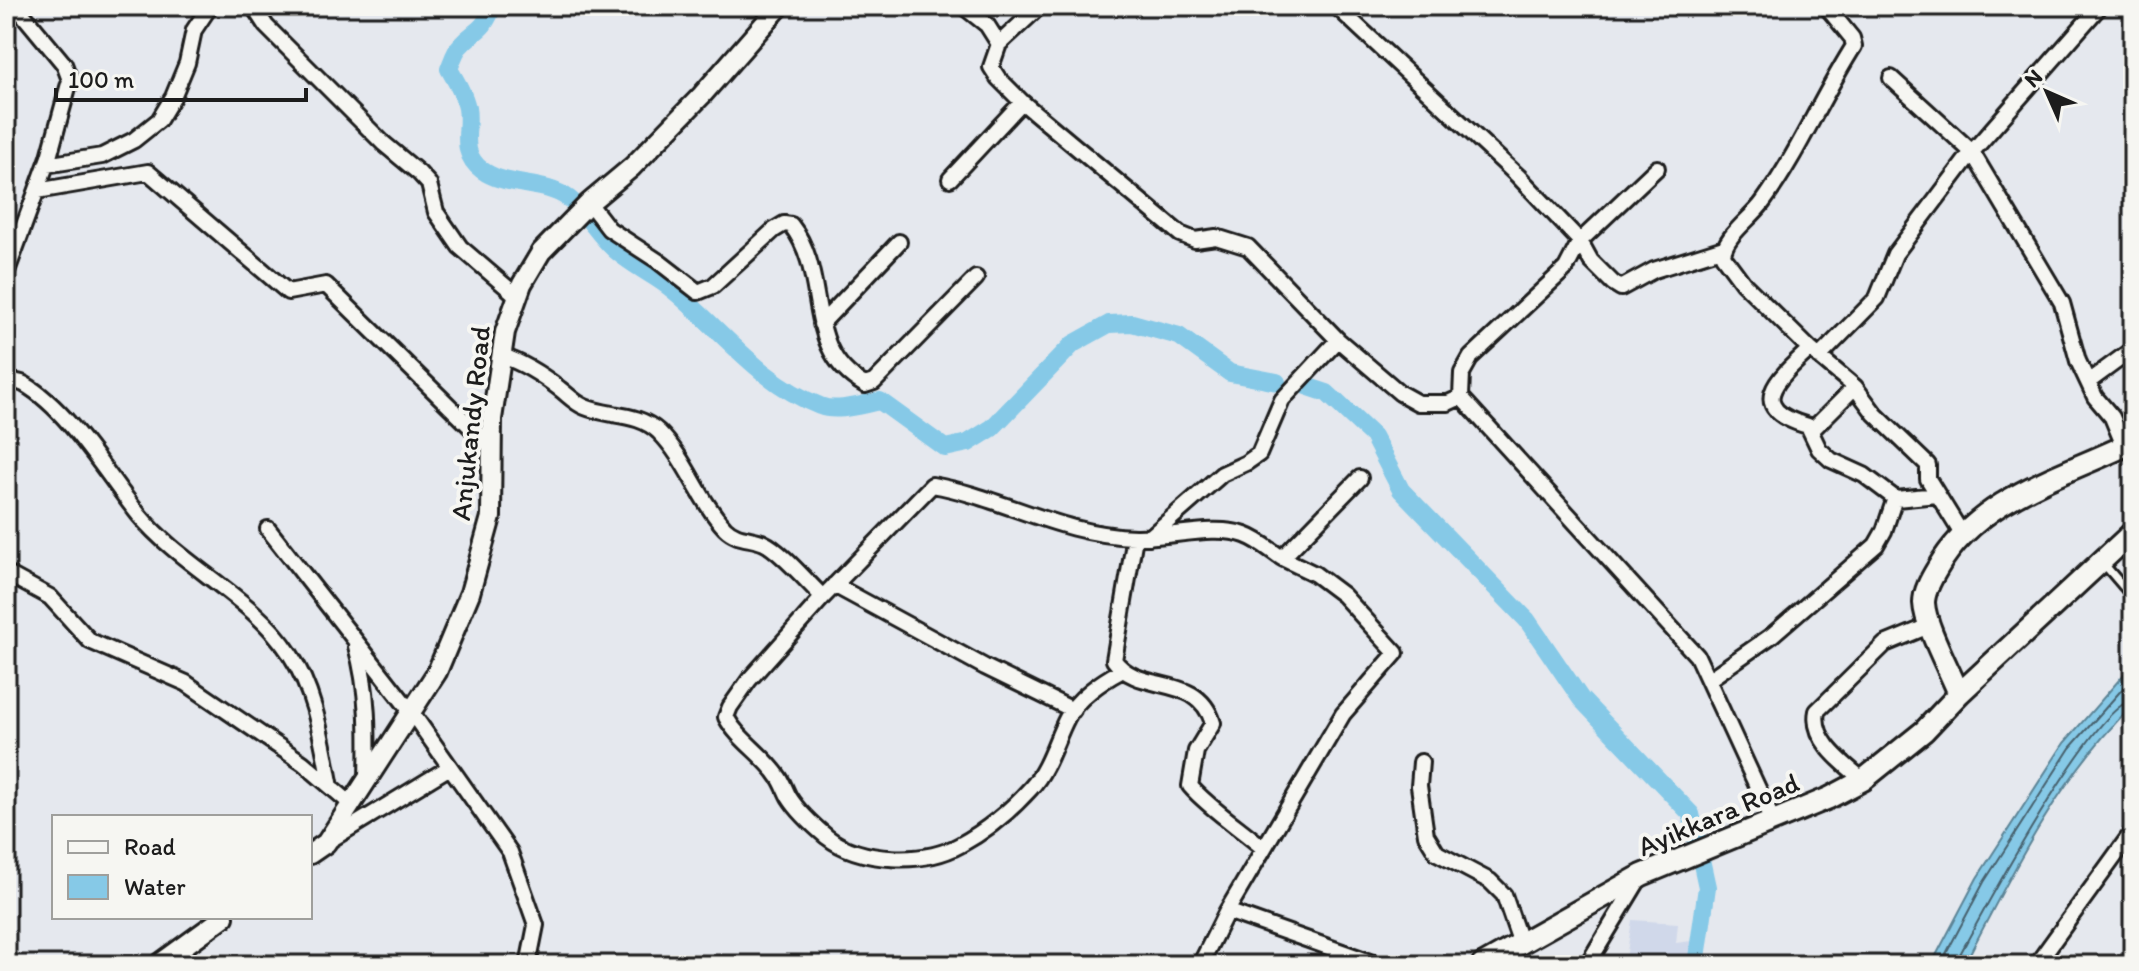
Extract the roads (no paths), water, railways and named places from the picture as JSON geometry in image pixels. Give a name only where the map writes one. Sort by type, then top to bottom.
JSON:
[{"type":"main road","points":[[1959,694],[1924,603],[1928,583],[1962,534],[1999,506],[2074,466],[2128,444]]},
{"type":"main road","name":"Ayikkara Road","points":[[1482,965],[1642,875],[1829,798],[1863,780],[1924,731],[1959,694],[2133,532]]},
{"type":"street","points":[[6,274],[46,165],[70,80],[64,64],[16,6]]},
{"type":"street","points":[[46,165],[102,156],[134,140],[159,120],[173,97],[187,63],[194,30],[210,6]]},
{"type":"street","points":[[253,6],[266,26],[429,184],[436,212],[460,247],[517,296]]},
{"type":"street","name":"Anjukandy Road","points":[[312,853],[326,843],[437,672],[470,593],[491,517],[492,419],[505,332],[517,296],[541,252],[589,203],[632,167],[702,95],[780,6]]},
{"type":"street","points":[[963,6],[987,25],[999,44]]},
{"type":"street","points":[[1040,6],[999,44],[991,67],[1022,102],[1180,234],[1195,240],[1216,237],[1248,247],[1338,340],[1400,393],[1418,403],[1448,403],[1461,397]]},
{"type":"street","points":[[1336,6],[1518,176],[1580,241],[1591,261],[1621,288],[1654,270],[1724,248],[1774,185],[1854,46],[1852,38],[1826,6]]},
{"type":"street","points":[[1812,430],[1793,423],[1773,407],[1772,395],[1778,380],[1877,298],[1895,254],[1972,152],[2100,6]]},
{"type":"street","points":[[1891,78],[1972,152],[2062,303],[2078,361],[2095,397],[2112,417],[2128,444]]},
{"type":"street","points":[[950,179],[1022,102]]},
{"type":"street","points":[[1657,168],[1580,241],[1566,268],[1471,357],[1462,373],[1461,397],[1697,656],[1773,821]]},
{"type":"street","points":[[37,191],[148,172],[288,292],[326,285],[492,448]]},
{"type":"street","points":[[589,203],[609,229],[698,292],[713,286],[774,230],[784,224],[791,225],[813,270],[827,346],[853,378],[865,385],[874,382],[976,278]]},
{"type":"street","points":[[821,324],[899,242]]},
{"type":"street","points":[[1724,248],[1725,262],[1743,283],[1814,353],[1855,387],[1875,414],[1928,465],[1928,479],[1962,534]]},
{"type":"street","points":[[1263,848],[1190,786],[1196,751],[1213,723],[1200,698],[1165,683],[1121,671],[1114,660],[1114,650],[1143,537],[1222,474],[1259,454],[1282,400],[1338,340]]},
{"type":"street","points":[[2088,382],[2133,349]]},
{"type":"street","points":[[502,356],[539,372],[580,405],[644,421],[656,430],[679,455],[693,484],[725,528],[734,535],[766,543],[829,591],[1073,710]]},
{"type":"street","points":[[6,381],[21,382],[42,397],[73,427],[151,529],[249,609],[290,653],[309,692],[331,787]]},
{"type":"street","points":[[1855,387],[1812,430],[1811,437],[1819,449],[1831,460],[1864,475],[1895,498],[1905,500],[1937,495]]},
{"type":"street","points":[[1282,558],[1360,478]]},
{"type":"street","points":[[1121,671],[1103,681],[1068,715],[1049,761],[1033,786],[1003,815],[959,846],[928,856],[883,856],[853,851],[827,837],[791,800],[779,777],[732,728],[726,717],[749,680],[829,591],[932,485],[957,489],[1083,532],[1143,537],[1227,532],[1243,534],[1315,574],[1343,595],[1396,653],[1343,714],[1227,911],[1200,965]]},
{"type":"street","points":[[1708,680],[1771,636],[1876,545],[1895,498]]},
{"type":"street","points":[[268,529],[412,713],[510,852],[536,925],[528,965]]},
{"type":"street","points":[[6,573],[50,597],[90,641],[186,683],[303,763],[351,804]]},
{"type":"street","points":[[1863,780],[1820,736],[1815,723],[1817,711],[1885,644],[1931,625]]},
{"type":"street","points":[[353,638],[364,673],[368,718],[367,781]]},
{"type":"street","points":[[1421,762],[1419,786],[1426,835],[1437,853],[1490,881],[1504,895],[1521,944]]},
{"type":"street","points":[[326,843],[450,767]]},
{"type":"street","points":[[2036,965],[2133,831]]},
{"type":"street","points":[[1587,965],[1642,875]]},
{"type":"street","points":[[1227,911],[1379,965]]},
{"type":"street","points":[[158,965],[221,919]]},
{"type":"lane","points":[[2102,562],[2133,598]]},
{"type":"water","points":[[2133,664],[2133,705],[2082,763],[2038,828],[1964,965],[1931,965],[1977,878],[2064,743]]},
{"type":"waterway","points":[[493,6],[482,26],[458,48],[449,69],[466,103],[468,148],[475,163],[492,176],[558,192],[568,198],[619,254],[673,290],[742,354],[798,396],[834,409],[880,401],[945,448],[968,443],[992,428],[1073,344],[1109,324],[1132,323],[1179,336],[1230,373],[1277,382]]},
{"type":"waterway","points":[[1306,386],[1327,393],[1373,436],[1401,490],[1527,620],[1581,699],[1691,814],[1707,887],[1696,965]]}]
